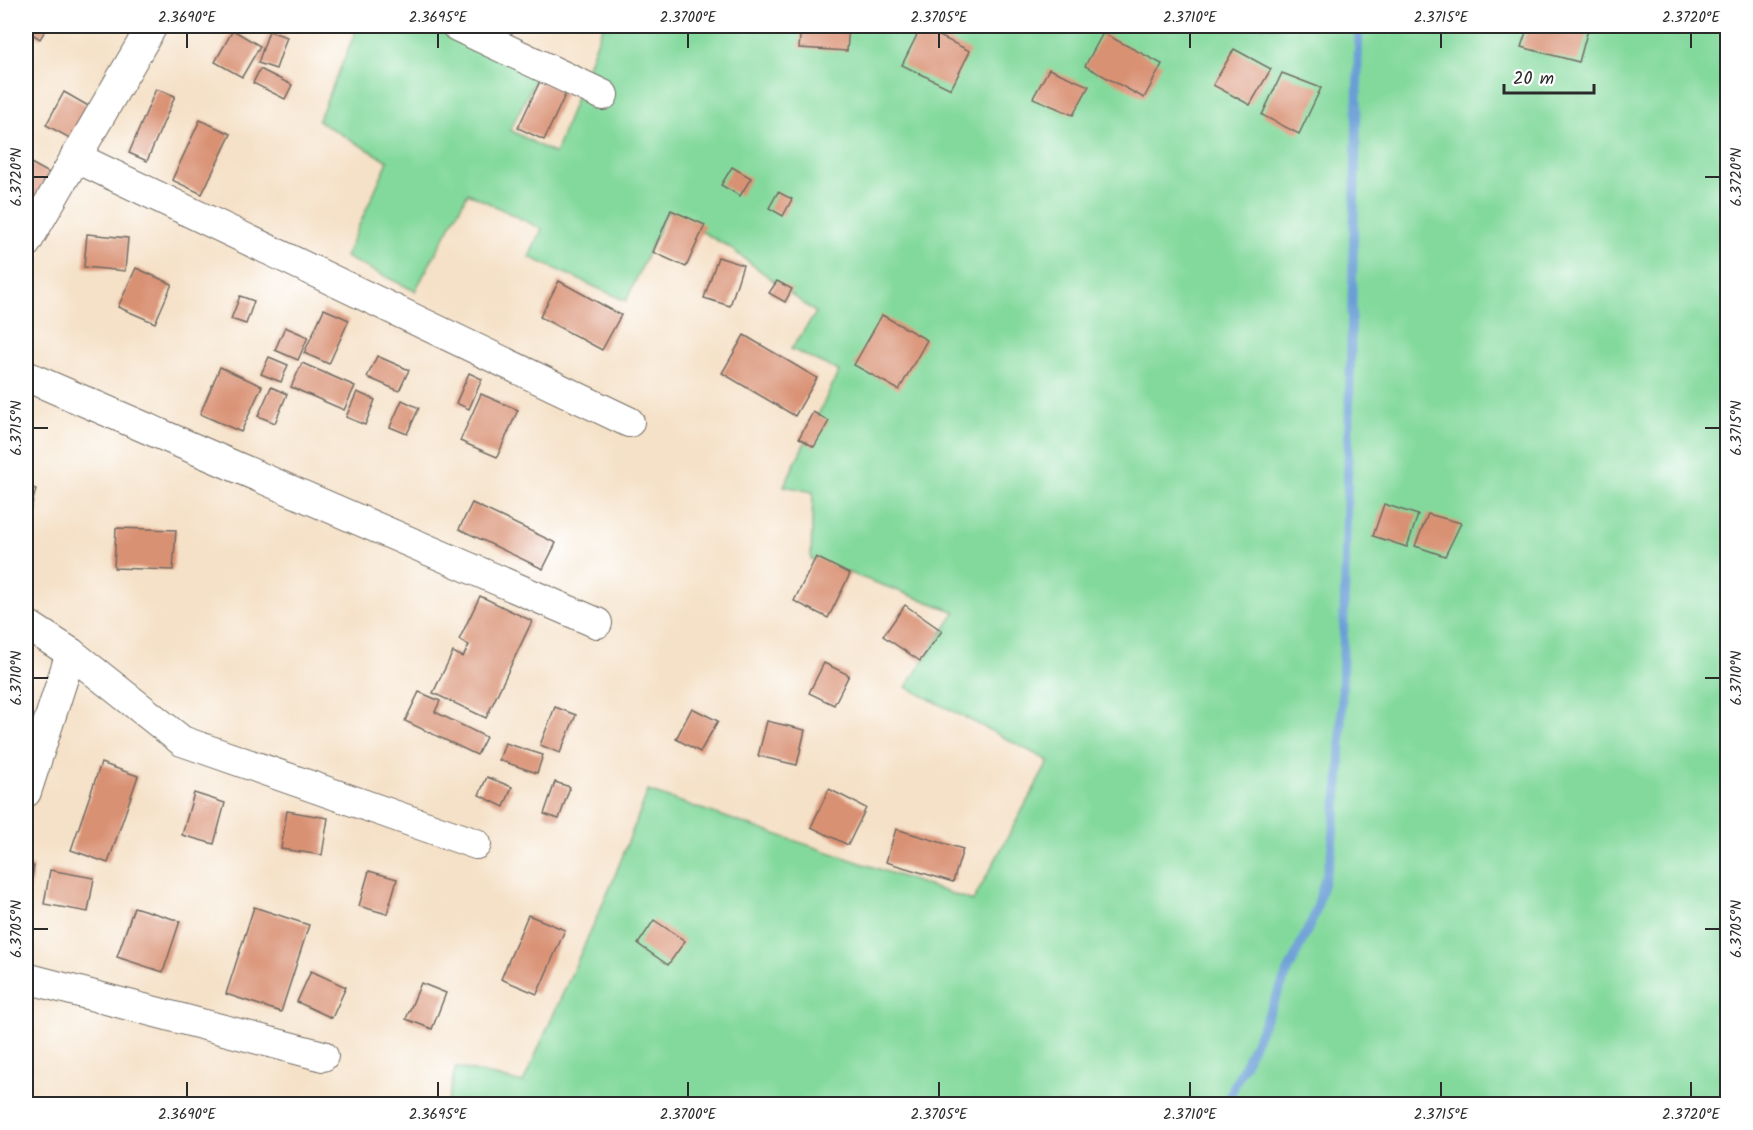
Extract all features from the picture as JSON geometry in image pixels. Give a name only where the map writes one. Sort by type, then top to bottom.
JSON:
[{"type":"street","points":[[26,243],[152,26]]},
{"type":"street","points":[[457,26],[603,95]]},
{"type":"street","points":[[75,158],[629,422]]},
{"type":"street","points":[[26,376],[597,623]]},
{"type":"street","points":[[26,624],[71,653],[182,741],[476,844]]},
{"type":"street","points":[[26,792],[71,653]]},
{"type":"street","points":[[26,978],[323,1056]]},
{"type":"green space","points":[[358,26],[428,26],[537,76],[510,130],[555,154],[603,26],[1727,26],[1727,1104],[447,1104],[456,1067],[523,1083],[612,883],[648,791],[973,901],[1049,761],[906,687],[956,612],[811,559],[813,492],[784,486],[839,371],[791,349],[816,313],[729,247],[667,212],[626,301],[529,257],[542,229],[468,193],[415,291],[345,257],[388,161],[318,121]]},
{"type":"building","points":[[26,26],[48,26],[40,39],[26,30]]},
{"type":"building","points":[[801,26],[849,26],[847,51],[799,48]]},
{"type":"building","points":[[1142,26],[1170,26],[1170,30]]},
{"type":"building","points":[[1528,26],[1589,26],[1579,62],[1521,47]]},
{"type":"building","points":[[921,27],[970,51],[951,89],[902,65]]},
{"type":"building","points":[[233,30],[260,46],[242,77],[215,62]]},
{"type":"building","points":[[269,31],[287,37],[276,69],[258,63]]},
{"type":"building","points":[[1103,33],[1162,64],[1144,98],[1085,66]]},
{"type":"building","points":[[1234,49],[1271,69],[1250,105],[1213,85]]},
{"type":"building","points":[[260,69],[292,85],[285,99],[253,83]]},
{"type":"building","points":[[1049,69],[1089,86],[1073,115],[1033,98]]},
{"type":"building","points":[[1282,73],[1321,88],[1299,134],[1262,115]]},
{"type":"building","points":[[540,81],[566,93],[544,140],[518,128]]},
{"type":"building","points":[[156,89],[175,96],[147,161],[129,153]]},
{"type":"building","points":[[64,92],[113,120],[95,152],[46,125]]},
{"type":"building","points":[[200,120],[231,134],[202,194],[172,180]]},
{"type":"building","points":[[31,163],[60,179],[26,241],[26,172]]},
{"type":"building","points":[[732,167],[751,178],[740,196],[721,185]]},
{"type":"building","points":[[778,192],[792,199],[783,216],[769,208]]},
{"type":"building","points":[[671,210],[705,225],[686,267],[653,252]]},
{"type":"building","points":[[87,234],[128,238],[125,271],[84,267]]},
{"type":"building","points":[[718,257],[743,265],[730,306],[704,298]]},
{"type":"building","points":[[136,268],[172,284],[155,323],[118,307]]},
{"type":"building","points":[[559,281],[621,315],[602,350],[540,317]]},
{"type":"building","points":[[777,281],[792,289],[785,302],[769,293]]},
{"type":"building","points":[[240,296],[254,301],[246,324],[231,319]]},
{"type":"building","points":[[324,309],[349,320],[329,364],[304,353]]},
{"type":"building","points":[[882,315],[927,340],[899,390],[854,365]]},
{"type":"building","points":[[285,327],[308,337],[298,360],[275,350]]},
{"type":"building","points":[[744,335],[817,378],[795,416],[722,373]]},
{"type":"building","points":[[377,356],[409,370],[399,391],[367,377]]},
{"type":"building","points":[[269,357],[288,365],[281,382],[261,374]]},
{"type":"building","points":[[302,363],[355,386],[344,410],[291,387]]},
{"type":"building","points":[[220,367],[262,386],[241,432],[200,414]]},
{"type":"building","points":[[469,373],[482,379],[469,409],[456,403]]},
{"type":"building","points":[[271,387],[287,394],[275,423],[258,416]]},
{"type":"building","points":[[357,392],[375,400],[365,425],[346,417]]},
{"type":"building","points":[[481,394],[518,410],[497,457],[460,441]]},
{"type":"building","points":[[402,400],[419,408],[407,434],[390,427]]},
{"type":"building","points":[[813,412],[829,421],[814,447],[799,438]]},
{"type":"building","points":[[26,486],[36,489],[26,527]]},
{"type":"building","points":[[472,503],[556,543],[543,569],[459,529]]},
{"type":"building","points":[[1384,504],[1418,515],[1407,547],[1373,536]]},
{"type":"building","points":[[1428,514],[1461,523],[1445,556],[1415,546]]},
{"type":"building","points":[[116,528],[176,530],[173,570],[114,568]]},
{"type":"building","points":[[816,557],[850,574],[828,618],[794,601]]},
{"type":"building","points":[[480,596],[532,621],[486,718],[433,693],[453,652],[463,657],[469,645],[459,640]]},
{"type":"building","points":[[905,605],[942,631],[920,661],[883,636]]},
{"type":"building","points":[[824,663],[849,675],[834,705],[809,693]]},
{"type":"building","points":[[419,692],[440,701],[435,712],[486,737],[477,755],[405,721]]},
{"type":"building","points":[[555,707],[576,715],[560,753],[540,745]]},
{"type":"building","points":[[692,708],[718,721],[700,752],[676,739]]},
{"type":"building","points":[[767,721],[805,730],[797,765],[758,756]]},
{"type":"building","points":[[505,743],[543,755],[537,773],[499,760]]},
{"type":"building","points":[[101,763],[138,776],[108,863],[71,850]]},
{"type":"building","points":[[487,777],[512,787],[504,807],[479,795]]},
{"type":"building","points":[[555,782],[570,787],[559,819],[544,814]]},
{"type":"building","points":[[829,789],[866,808],[848,845],[811,827]]},
{"type":"building","points":[[194,793],[225,803],[214,844],[182,835]]},
{"type":"building","points":[[287,811],[328,818],[322,855],[281,849]]},
{"type":"building","points":[[896,829],[963,849],[953,882],[886,862]]},
{"type":"building","points":[[26,864],[34,866],[27,904],[26,903]]},
{"type":"building","points":[[50,870],[94,878],[88,912],[44,904]]},
{"type":"building","points":[[369,871],[397,879],[387,914],[359,906]]},
{"type":"building","points":[[134,907],[180,921],[163,972],[117,957]]},
{"type":"building","points":[[254,907],[309,925],[281,1012],[226,994]]},
{"type":"building","points":[[528,915],[565,930],[537,994],[501,979]]},
{"type":"building","points":[[654,920],[685,941],[668,965],[638,944]]},
{"type":"building","points":[[311,971],[346,987],[332,1018],[297,1002]]},
{"type":"building","points":[[421,983],[446,993],[432,1029],[406,1019]]},
{"type":"waterway","points":[[1226,1104],[1315,914],[1331,856],[1340,772],[1359,26]]}]
